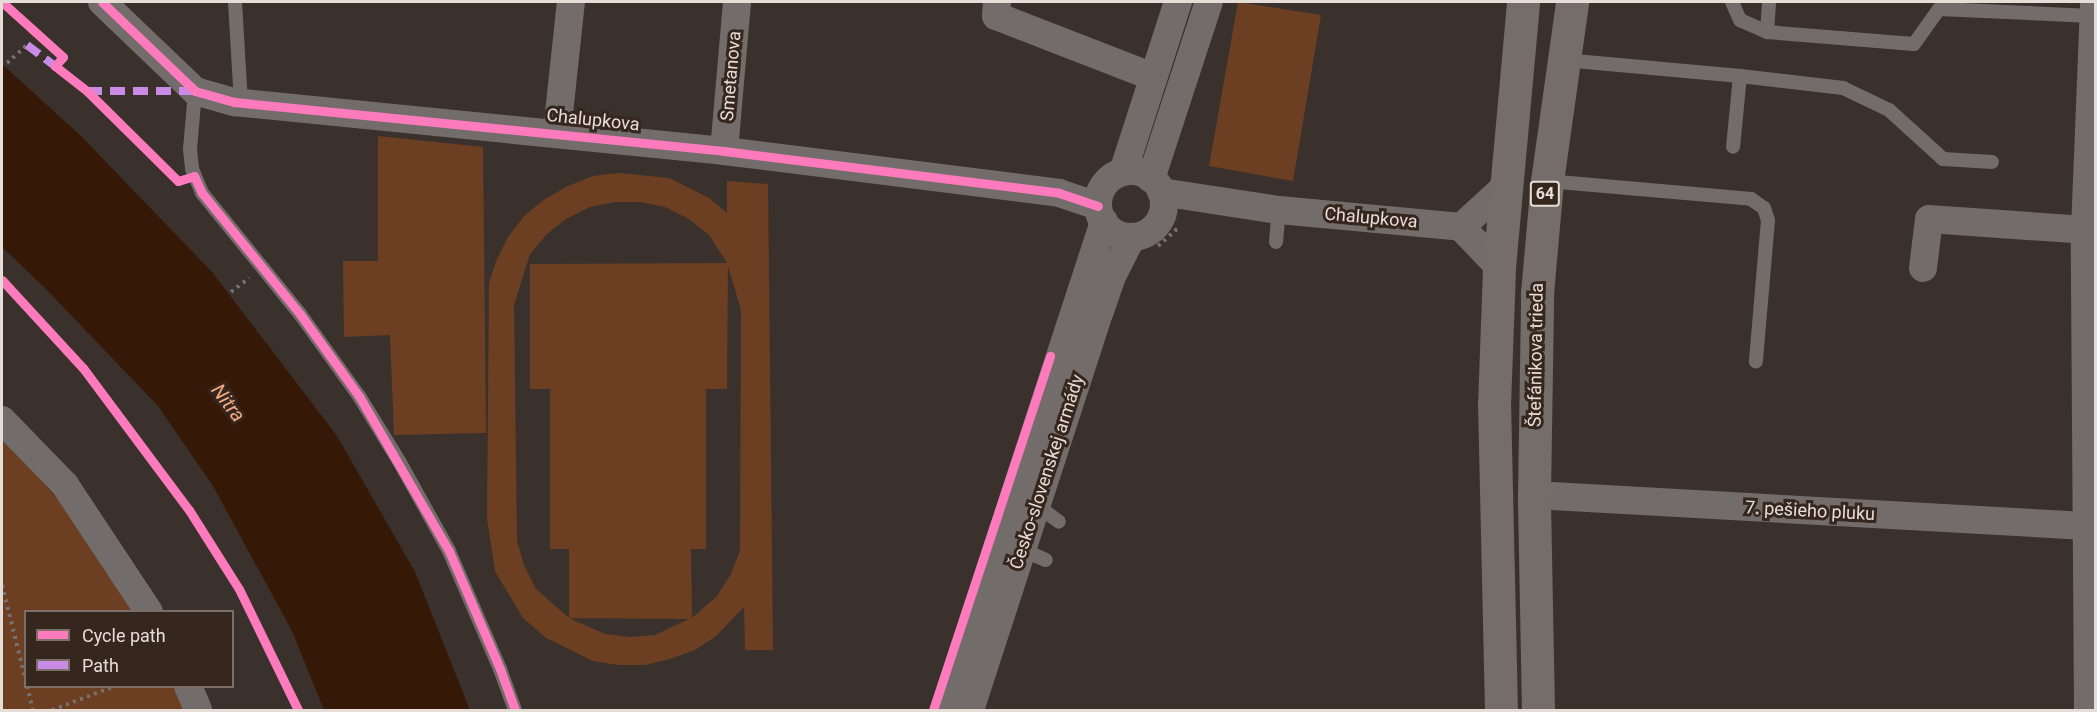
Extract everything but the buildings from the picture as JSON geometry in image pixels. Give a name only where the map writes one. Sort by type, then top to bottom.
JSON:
[{"type":"main road","name":"64","points":[[1501,711],[1494,493],[1494,405],[1499,267],[1523,2]]},
{"type":"main road","name":"Štefánikova trieda","points":[[1538,711],[1534,495],[1537,293],[1547,181],[1572,2]]},
{"type":"main road","points":[[1494,493],[1534,495]]},
{"type":"street","points":[[557,132],[571,2]]},
{"type":"street","name":"Smetanova","points":[[724,151],[737,2]]},
{"type":"street","points":[[997,2],[996,16],[1153,77]]},
{"type":"street","name":"Česko-slovenskej armády","points":[[945,711],[1107,196],[1153,77],[1178,2]]},
{"type":"street","points":[[1158,196],[1133,171],[1107,196],[1121,235],[1132,237],[1149,231],[1209,2]]},
{"type":"street","points":[[113,5],[195,91]]},
{"type":"street","points":[[2088,711],[2085,230],[2093,9]]},
{"type":"street","name":"Chalupkova","points":[[195,91],[241,102],[557,132],[1059,193],[1107,196]]},
{"type":"street","points":[[1499,267],[1461,227],[1506,186]]},
{"type":"street","name":"Chalupkova","points":[[1158,196],[1461,227]]},
{"type":"street","points":[[1923,268],[1929,219],[2085,230]]},
{"type":"street","name":"Česko-slovenskej armády","points":[[970,711],[1034,555],[1048,514],[1112,276],[1132,237]]},
{"type":"street","points":[[2,420],[64,485],[148,610]]},
{"type":"street","name":"7. pešieho pluku","points":[[1534,495],[2086,526]]},
{"type":"street","points":[[188,688],[198,711]]},
{"type":"lane","points":[[235,2],[241,102]]},
{"type":"lane","points":[[1732,2],[1740,20],[1767,32],[1914,44],[1940,5],[2093,9]]},
{"type":"lane","points":[[1767,32],[1769,2]]},
{"type":"lane","points":[[1564,60],[1844,88],[1888,110],[1942,159],[1992,162]]},
{"type":"lane","points":[[1733,147],[1740,76]]},
{"type":"lane","points":[[195,91],[190,148],[192,169],[202,194],[300,314],[359,396],[394,452],[449,551],[500,669],[515,711]]},
{"type":"lane","points":[[1547,181],[1751,199],[1764,208],[1768,220],[1756,361]]},
{"type":"lane","points":[[1276,242],[1279,210]]},
{"type":"lane","points":[[1010,510],[1034,555]]},
{"type":"path","points":[[7,63],[27,45]]},
{"type":"path","points":[[231,292],[257,273]]},
{"type":"path","points":[[2,585],[24,673]]},
{"type":"path","points":[[27,688],[33,711]]},
{"type":"path","points":[[52,711],[112,688]]},
{"type":"shaded area","points":[[1238,2],[1321,15],[1293,181],[1209,166]]},
{"type":"shaded area","points":[[378,136],[483,147],[486,433],[394,435],[390,335],[344,337],[343,261],[378,261]]},
{"type":"shaded area","points":[[619,173],[669,178],[709,198],[727,213],[727,181],[768,184],[773,650],[745,650],[744,607],[715,637],[695,650],[670,659],[645,665],[618,665],[593,661],[546,638],[523,618],[495,571],[487,519],[489,283],[496,261],[508,237],[525,215],[545,199],[593,176]],"holes":[[[615,202],[641,202],[665,207],[689,219],[709,235],[727,263],[530,264],[530,389],[550,389],[550,549],[569,549],[569,618],[536,589],[524,565],[517,541],[514,305],[530,254],[547,234],[566,219],[590,207]],[[728,266],[741,310],[740,551],[731,574],[717,596],[692,618],[691,549],[706,549],[706,389],[727,389]],[[571,618],[689,619],[655,635],[630,637],[605,634]]]},
{"type":"shaded area","points":[[2,436],[71,514],[134,610],[24,610],[24,688],[177,688],[187,710],[2,710]]},
{"type":"water","name":"Nitra","points":[[2,64],[81,136],[212,272],[337,436],[415,572],[470,710],[324,710],[292,631],[213,486],[158,406],[46,289],[2,247]]},
{"type":"marked path","points":[[27,45],[55,66]]},
{"type":"marked path","points":[[87,91],[195,91]]},
{"type":"cycle path","points":[[2,2],[63,57],[55,66],[87,91],[178,181],[194,176],[202,193],[300,314],[359,396],[449,551],[500,669],[515,710]]},
{"type":"cycle path","points":[[102,2],[195,91],[234,102],[724,151],[1059,193],[1098,206]]},
{"type":"cycle path","points":[[2,280],[83,368],[189,510],[239,589],[298,710]]},
{"type":"cycle path","points":[[933,710],[1050,356]]}]
